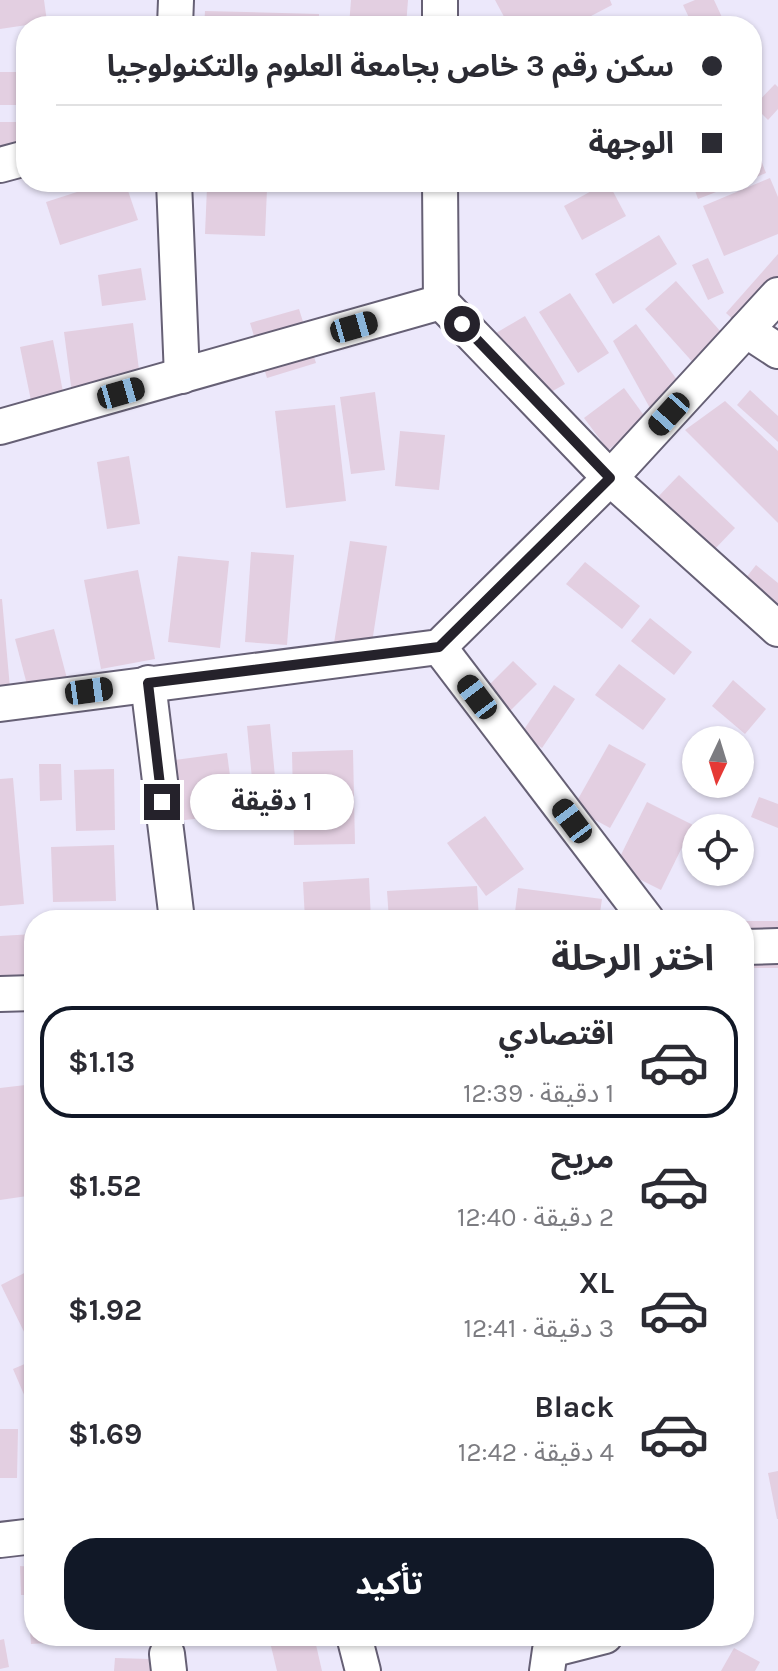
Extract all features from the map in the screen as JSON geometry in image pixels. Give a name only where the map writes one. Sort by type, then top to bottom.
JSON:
[{"type":"street","points":[[174,192],[182,376]]},
{"type":"street","points":[[440,192],[441,302],[610,478],[778,629]]},
{"type":"street","points":[[0,704],[439,647],[610,478],[778,295]]},
{"type":"street","points":[[0,427],[441,302]]},
{"type":"street","points":[[746,330],[778,351]]},
{"type":"street","points":[[439,647],[639,910]]},
{"type":"street","points":[[148,683],[176,910]]},
{"type":"street","points":[[754,947],[778,946]]},
{"type":"street","points":[[0,994],[24,993]]},
{"type":"street","points":[[0,1540],[24,1537]]},
{"type":"street","points":[[357,1646],[363,1671]]},
{"type":"street","points":[[547,1671],[550,1650],[566,1646]]},
{"type":"building","points":[[0,0],[44,0],[46,16],[16,16],[16,27],[0,29]]},
{"type":"building","points":[[351,0],[408,0],[407,16],[350,16]]},
{"type":"building","points":[[495,0],[610,0],[612,5],[591,16],[504,16]]},
{"type":"building","points":[[695,0],[714,0],[721,16],[688,16],[683,5]]},
{"type":"building","points":[[205,11],[319,14],[319,16],[205,16]]},
{"type":"building","points":[[0,72],[16,72],[16,105],[0,105]]},
{"type":"building","points":[[775,84],[778,87],[778,109],[768,120],[762,114],[762,98]]},
{"type":"building","points":[[0,122],[16,122],[16,177],[0,177]]},
{"type":"building","points":[[770,178],[778,197],[778,234],[724,256],[703,206],[736,192],[762,192],[762,181]]},
{"type":"building","points":[[77,192],[128,192],[138,220],[60,245],[46,202]]},
{"type":"building","points":[[207,192],[267,192],[265,236],[205,234]]},
{"type":"building","points":[[590,192],[613,192],[626,216],[582,240],[564,206]]},
{"type":"building","points":[[696,192],[716,192],[698,199]]},
{"type":"building","points":[[659,235],[677,264],[613,304],[595,274]]},
{"type":"building","points":[[778,254],[778,276],[737,323],[726,313]]},
{"type":"building","points":[[708,258],[724,293],[708,300],[692,265]]},
{"type":"building","points":[[141,268],[146,300],[102,306],[98,275]]},
{"type":"building","points":[[676,281],[728,340],[697,367],[645,309]]},
{"type":"building","points":[[570,293],[609,353],[578,373],[539,312]]},
{"type":"building","points":[[299,309],[316,363],[267,378],[250,323]]},
{"type":"building","points":[[525,316],[565,384],[530,404],[491,336]]},
{"type":"building","points":[[133,323],[142,393],[73,401],[64,332]]},
{"type":"building","points":[[636,324],[689,396],[656,419],[613,341]]},
{"type":"building","points":[[53,340],[68,418],[36,425],[20,347]]},
{"type":"building","points":[[624,388],[648,421],[608,450],[584,418]]},
{"type":"building","points":[[750,390],[778,416],[778,442],[737,405]]},
{"type":"building","points":[[375,392],[385,470],[351,474],[340,397]]},
{"type":"building","points":[[725,401],[778,451],[778,523],[685,430]]},
{"type":"building","points":[[335,405],[346,501],[286,508],[275,411]]},
{"type":"building","points":[[400,431],[445,435],[439,490],[395,486]]},
{"type":"building","points":[[129,456],[140,524],[107,529],[97,462]]},
{"type":"building","points":[[679,475],[735,528],[711,553],[655,500]]},
{"type":"building","points":[[350,541],[387,546],[369,662],[332,656]]},
{"type":"building","points":[[251,552],[294,555],[287,645],[245,642]]},
{"type":"building","points":[[178,556],[229,561],[220,648],[168,642]]},
{"type":"building","points":[[585,562],[640,606],[622,629],[566,584]]},
{"type":"building","points":[[756,565],[778,583],[778,620],[738,588]]},
{"type":"building","points":[[138,570],[155,659],[101,669],[84,580]]},
{"type":"building","points":[[0,599],[10,688],[0,689]]},
{"type":"building","points":[[650,618],[692,652],[674,675],[631,641]]},
{"type":"building","points":[[54,629],[75,709],[36,719],[15,639]]},
{"type":"building","points":[[513,661],[537,684],[491,730],[467,707]]},
{"type":"building","points":[[619,664],[666,699],[643,730],[595,695]]},
{"type":"building","points":[[733,680],[766,709],[752,726],[736,726],[712,706]]},
{"type":"building","points":[[554,685],[575,699],[542,748],[521,734]]},
{"type":"building","points":[[270,724],[276,788],[253,790],[247,726]]},
{"type":"building","points":[[609,744],[646,764],[610,828],[573,808]]},
{"type":"building","points":[[353,750],[355,844],[294,845],[292,752]]},
{"type":"building","points":[[227,753],[235,814],[169,822],[160,762]]},
{"type":"building","points":[[39,764],[61,764],[62,800],[40,801]]},
{"type":"building","points":[[114,769],[115,830],[76,831],[74,770]]},
{"type":"building","points":[[13,778],[24,904],[0,906],[0,779]]},
{"type":"building","points":[[759,797],[778,804],[778,828],[754,818],[752,814]]},
{"type":"building","points":[[647,802],[682,820],[682,847],[661,890],[615,867]]},
{"type":"building","points":[[485,816],[524,869],[486,896],[447,843]]},
{"type":"building","points":[[114,845],[116,901],[53,902],[51,847]]},
{"type":"building","points":[[369,878],[371,910],[304,910],[303,882]]},
{"type":"building","points":[[477,886],[478,910],[388,910],[387,891]]},
{"type":"building","points":[[518,888],[602,899],[600,910],[515,910]]},
{"type":"building","points":[[754,921],[778,921],[778,968],[754,968]]},
{"type":"building","points":[[24,935],[24,985],[0,986],[0,936]]},
{"type":"building","points":[[24,1085],[24,1196],[0,1200],[0,1088]]},
{"type":"building","points":[[24,1273],[24,1332],[1,1285]]},
{"type":"building","points":[[24,1364],[24,1395],[13,1369]]},
{"type":"building","points":[[0,1429],[18,1429],[17,1478],[0,1478]]},
{"type":"building","points":[[778,1471],[778,1519],[777,1519],[768,1473]]},
{"type":"building","points":[[20,1566],[24,1566],[24,1595],[21,1595]]},
{"type":"building","points":[[4,1639],[9,1667],[0,1669],[0,1640]]},
{"type":"building","points":[[271,1646],[316,1646],[322,1671],[277,1671]]},
{"type":"building","points":[[734,1648],[760,1662],[755,1671],[721,1671]]},
{"type":"building","points":[[115,1658],[150,1659],[150,1671],[114,1671]]},
{"type":"route","points":[[162,802],[148,683],[439,647],[610,478],[462,324]]}]
